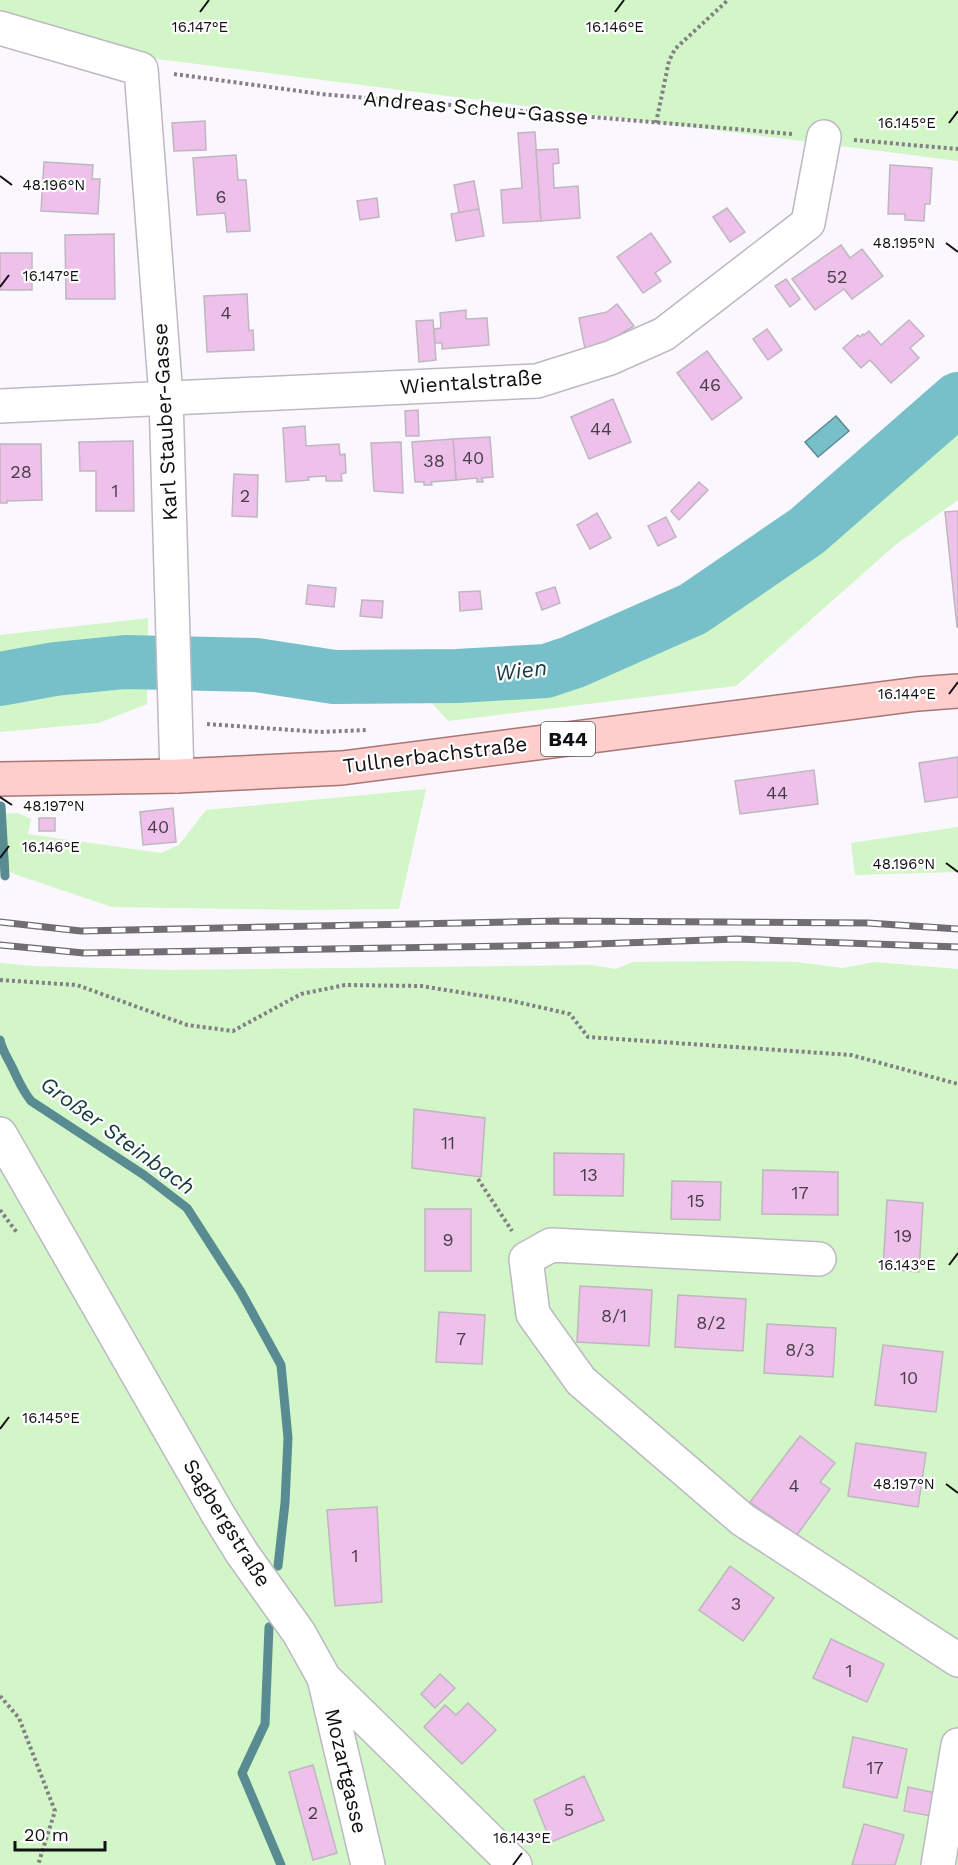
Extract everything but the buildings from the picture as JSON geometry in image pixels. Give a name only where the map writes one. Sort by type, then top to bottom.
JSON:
[{"type":"main road","name":"Tullnerbachstraße","points":[[8,779],[177,776],[342,768],[918,694],[958,691]]},
{"type":"street","points":[[0,28],[141,69]]},
{"type":"street","name":"Karl Stauber-Gasse","points":[[141,69],[166,397],[177,776]]},
{"type":"street","name":"Wientalstraße","points":[[0,406],[537,381],[610,358],[664,334],[808,223],[824,137]]},
{"type":"street","name":"Sagbergstraße","points":[[0,1134],[242,1553],[299,1633],[324,1678],[515,1865]]},
{"type":"street","points":[[819,1259],[551,1245],[526,1259],[533,1314],[581,1381],[743,1520],[958,1660]]},
{"type":"street","name":"Mozartgasse","points":[[324,1678],[368,1865]]},
{"type":"street","points":[[938,1865],[958,1745]]},
{"type":"path","points":[[656,123],[669,61],[675,49],[728,0]]},
{"type":"path","name":"Andreas Scheu-Gasse","points":[[141,69],[321,94],[958,149]]},
{"type":"path","points":[[0,980],[77,985],[187,1025],[233,1031],[301,994],[345,986],[421,986],[508,999],[570,1014],[588,1037],[851,1056],[958,1084]]},
{"type":"path","points":[[478,1179],[512,1230],[526,1259]]},
{"type":"path","points":[[0,1696],[19,1718],[55,1811],[38,1865]]},
{"type":"green space","points":[[0,0],[958,0],[958,161],[142,57],[0,19]]},
{"type":"green space","points":[[958,411],[958,500],[894,546],[736,686],[448,721],[418,687],[489,686],[575,676],[634,660],[737,602],[850,513]]},
{"type":"green space","points":[[148,618],[147,704],[99,723],[0,732],[0,635]]},
{"type":"green space","points":[[426,789],[399,909],[112,907],[14,874],[0,865],[0,814],[18,813],[31,819],[28,834],[161,853],[179,845],[206,810]]},
{"type":"green space","points":[[958,827],[958,872],[855,875],[851,843]]},
{"type":"green space","points":[[633,962],[797,962],[842,968],[875,962],[958,969],[958,1865],[0,1865],[0,963],[168,970],[591,965],[616,969]]},
{"type":"water","points":[[836,416],[849,431],[818,457],[805,442]]},
{"type":"waterway","name":"Wien","points":[[0,679],[55,669],[125,662],[256,665],[334,677],[457,676],[546,671],[573,662],[693,609],[807,531],[958,399]]},
{"type":"waterway","name":"Großer Steinbach","points":[[1,806],[5,876]]},
{"type":"waterway","name":"Großer Steinbach","points":[[0,1040],[20,1084],[31,1101],[144,1175],[187,1208],[241,1292],[281,1365],[288,1438],[285,1503],[278,1566]]},
{"type":"waterway","name":"Großer Steinbach","points":[[269,1627],[265,1724],[242,1773],[281,1865]]},
{"type":"railway","points":[[0,922],[81,931],[558,921],[868,923],[958,929]]},
{"type":"railway","points":[[0,945],[84,953],[566,945],[737,939],[958,947]]}]
